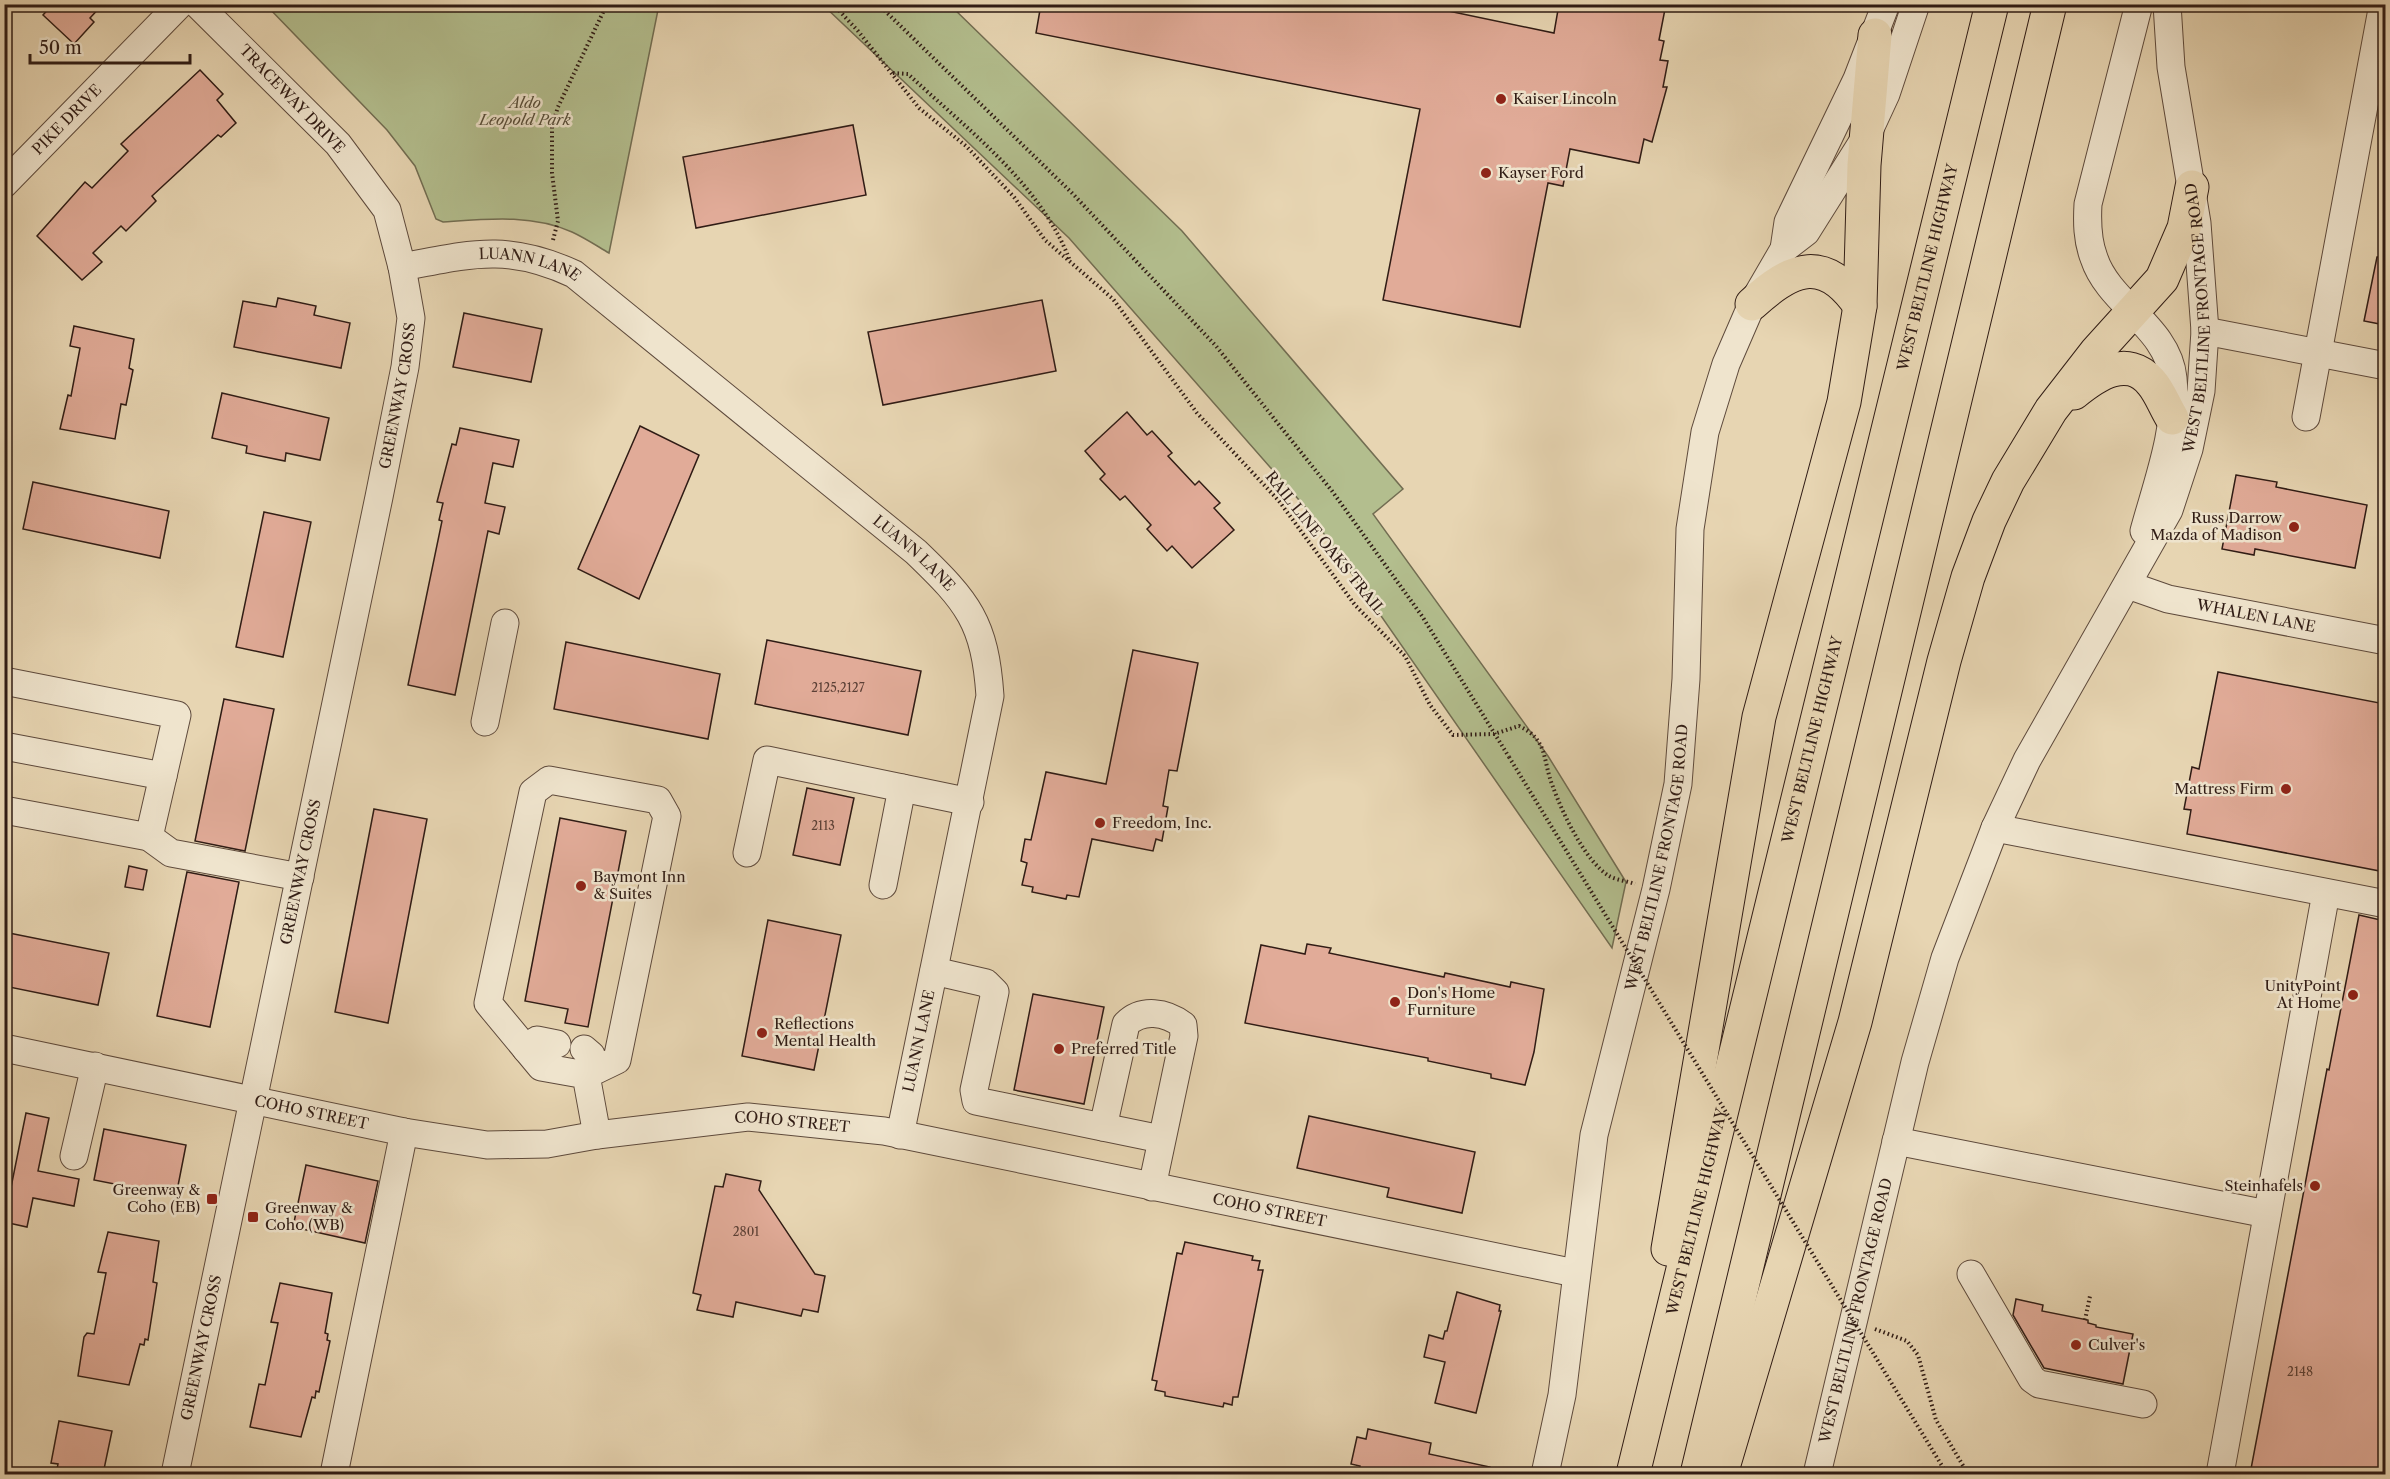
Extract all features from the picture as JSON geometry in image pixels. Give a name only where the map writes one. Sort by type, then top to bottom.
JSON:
[{"type":"highway","name":"WEST BELTLINE HIGHWAY","points":[[1634,1474],[1992,4]]},
{"type":"highway","points":[[1697,1474],[2050,4]]},
{"type":"highway","points":[[1629,1474],[1757,728],[1844,402],[1860,306],[1867,135],[1875,35]]},
{"type":"highway","points":[[1721,1474],[1855,1022],[1944,661],[1968,577],[1989,521],[2008,481],[2051,411],[2133,309],[2162,279],[2175,255],[2184,228],[2192,187]]},
{"type":"highway","points":[[1752,304],[1775,282],[1805,272],[1832,276],[1848,288],[1860,306]]},
{"type":"highway","points":[[2051,411],[2092,379],[2115,368],[2134,369],[2151,381],[2172,418]]},
{"type":"street","name":"PIKE DRIVE","points":[[4,184],[180,4]]},
{"type":"street","name":"TRACEWAY DRIVE","points":[[197,4],[338,144],[387,210],[402,267]]},
{"type":"street","name":"WEST BELTLINE FRONTAGE ROAD","points":[[1545,1474],[1562,1395],[1571,1335],[1575,1273],[1594,1135],[1656,889],[1678,784],[1686,679],[1690,529],[1698,464],[1713,400],[1726,364],[1752,304],[1784,249],[1788,222],[1838,122],[1886,4]]},
{"type":"street","name":"WEST BELTLINE FRONTAGE ROAD","points":[[1784,249],[1806,232],[1867,135],[1886,94],[1916,4]]},
{"type":"street","name":"WEST BELTLINE FRONTAGE ROAD","points":[[2128,585],[2156,487],[2172,418],[2173,377],[2159,342],[2104,277],[2094,259],[2087,231],[2088,204],[2139,4]]},
{"type":"street","name":"WEST BELTLINE FRONTAGE ROAD","points":[[1817,1474],[1857,1316],[1896,1141],[1945,958],[1995,828],[2050,718],[2169,510],[2189,449],[2201,391],[2205,331],[2201,264],[2192,187],[2183,151],[2171,67],[2167,4]]},
{"type":"street","points":[[2306,417],[2383,4]]},
{"type":"street","name":"LUANN LANE","points":[[402,267],[479,253],[518,254],[549,262],[574,274],[598,291],[916,552],[963,601],[980,631],[987,661],[990,696],[900,1135]]},
{"type":"street","name":"GREENWAY CROSS","points":[[175,1474],[405,367],[411,318],[402,267]]},
{"type":"street","points":[[2205,331],[2385,366]]},
{"type":"street","name":"WHALEN LANE","points":[[2128,585],[2168,598],[2385,641]]},
{"type":"street","points":[[485,722],[505,623]]},
{"type":"street","points":[[4,681],[177,715],[149,837]]},
{"type":"street","points":[[4,746],[163,776]]},
{"type":"street","points":[[747,853],[767,760],[970,802]]},
{"type":"street","points":[[549,780],[658,800],[667,816],[617,1060],[585,1062],[541,1067],[488,1003],[533,792],[549,780]]},
{"type":"street","points":[[883,885],[902,788]]},
{"type":"street","points":[[4,810],[149,837],[171,853],[300,877]]},
{"type":"street","points":[[1995,828],[2385,904]]},
{"type":"street","points":[[2220,1474],[2326,893]]},
{"type":"street","points":[[934,971],[986,983],[995,992],[974,1090],[976,1101],[1161,1139]]},
{"type":"street","points":[[1103,1126],[1126,1024],[1135,1016],[1150,1013],[1173,1018],[1183,1025],[1184,1036],[1152,1186]]},
{"type":"street","points":[[526,1048],[537,1040],[557,1044]]},
{"type":"street","name":"COHO STREET","points":[[4,1048],[404,1132],[487,1145],[547,1144],[597,1135],[748,1117],[838,1124],[1575,1273]]},
{"type":"street","points":[[585,1062],[597,1135]]},
{"type":"street","points":[[74,1156],[95,1066]]},
{"type":"street","points":[[334,1474],[404,1132]]},
{"type":"street","points":[[1896,1141],[2267,1214]]},
{"type":"street","points":[[1971,1274],[2032,1379],[2039,1384],[2143,1404]]},
{"type":"path","points":[[549,262],[558,221],[552,173],[552,126],[558,106],[607,4]]},
{"type":"path","name":"RAIL LINE OAKS TRAIL","points":[[833,4],[919,108],[966,146],[1014,197],[1046,240],[1113,299],[1197,413],[1279,501],[1355,605],[1405,656],[1430,705],[1453,735],[1494,734]]},
{"type":"path","points":[[878,4],[1072,193],[1216,346],[1332,491],[1416,607],[1947,1474]]},
{"type":"path","name":"RAIL LINE OAKS TRAIL","points":[[892,73],[908,74],[1007,167],[1060,233],[1071,262]]},
{"type":"path","points":[[1494,734],[1518,726],[1536,737],[1541,744],[1553,787],[1569,824],[1595,863],[1609,877],[1630,882]]},
{"type":"path","points":[[2085,1320],[2090,1296]]},
{"type":"path","points":[[1857,1316],[1878,1331],[1907,1341],[1918,1355],[1936,1420],[1968,1474]]},
{"type":"green space","name":"Aldo Leopold Park","points":[[266,5],[659,5],[609,253],[572,232],[541,222],[509,219],[443,222],[436,219],[415,166],[387,130]]},
{"type":"green space","points":[[823,5],[950,5],[1182,231],[1403,489],[1373,514],[1548,756],[1626,882],[1612,948],[1306,508],[1069,238]]},
{"type":"building","points":[[53,4],[103,4],[90,18],[94,22],[74,44],[43,15]]},
{"type":"building","name":"Kayser Ford","points":[[1041,4],[1415,4],[1554,33],[1559,4],[1666,4],[1659,40],[1664,41],[1660,60],[1668,61],[1663,87],[1667,87],[1652,142],[1644,139],[1639,163],[1570,149],[1563,186],[1548,183],[1520,327],[1383,300],[1420,109],[1036,33]]},
{"type":"building","points":[[200,70],[223,94],[217,100],[236,123],[221,137],[218,135],[152,196],[156,201],[126,231],[121,226],[93,253],[102,262],[82,280],[37,236],[85,182],[92,188],[128,151],[121,144]]},
{"type":"building","points":[[853,125],[866,195],[696,228],[683,157]]},
{"type":"building","points":[[2377,257],[2385,257],[2385,325],[2364,321]]},
{"type":"building","points":[[278,298],[316,306],[314,315],[350,323],[341,368],[234,347],[243,301],[276,307]]},
{"type":"building","points":[[1042,300],[1056,371],[883,405],[868,332]]},
{"type":"building","points":[[464,313],[542,329],[531,382],[453,367]]},
{"type":"building","points":[[74,326],[134,339],[129,368],[133,370],[126,405],[121,404],[115,439],[60,429],[68,395],[71,396],[80,348],[70,346]]},
{"type":"building","points":[[222,393],[329,418],[320,460],[286,453],[285,461],[246,453],[247,446],[212,438]]},
{"type":"building","points":[[1127,412],[1147,435],[1152,431],[1172,453],[1168,456],[1195,485],[1199,481],[1220,503],[1214,508],[1234,530],[1192,568],[1172,546],[1167,551],[1147,529],[1151,525],[1125,496],[1120,500],[1100,479],[1105,474],[1085,451]]},
{"type":"building","points":[[640,426],[699,455],[639,599],[578,569]]},
{"type":"building","points":[[460,428],[519,440],[513,467],[493,463],[485,503],[505,507],[499,534],[488,531],[455,695],[408,685],[442,521],[439,520],[443,503],[437,502],[452,444],[456,445]]},
{"type":"building","name":"Russ Darrow Mazda of Madison","points":[[2236,475],[2277,482],[2276,487],[2367,505],[2355,568],[2255,549],[2254,555],[2222,549]]},
{"type":"building","points":[[33,482],[169,511],[160,558],[23,529]]},
{"type":"building","points":[[264,512],[311,522],[283,657],[236,647]]},
{"type":"building","points":[[767,640],[921,671],[908,735],[755,704]]},
{"type":"building","points":[[566,642],[720,674],[708,739],[554,709]]},
{"type":"building","points":[[1133,650],[1198,663],[1177,771],[1169,770],[1163,806],[1168,807],[1162,841],[1156,839],[1153,851],[1092,839],[1079,897],[1067,895],[1066,899],[1032,892],[1033,887],[1022,885],[1027,863],[1021,861],[1025,839],[1031,840],[1046,772],[1106,784]]},
{"type":"building","name":"Mattress Firm","points":[[2218,672],[2385,704],[2385,872],[2187,834],[2191,810],[2184,809],[2192,767],[2199,769]]},
{"type":"building","points":[[224,699],[274,709],[245,851],[195,841]]},
{"type":"building","points":[[807,788],[854,798],[840,865],[793,855]]},
{"type":"building","points":[[374,809],[427,819],[388,1023],[335,1012]]},
{"type":"building","name":"Baymont Inn & Suites","points":[[560,818],[626,831],[588,1027],[565,1023],[568,1009],[525,1001]]},
{"type":"building","points":[[129,866],[147,870],[143,890],[125,887]]},
{"type":"building","points":[[187,872],[239,882],[210,1027],[157,1016]]},
{"type":"building","points":[[2359,915],[2385,921],[2385,1474],[2250,1474],[2327,1069],[2329,1070]]},
{"type":"building","points":[[768,920],[841,935],[814,1070],[742,1056]]},
{"type":"building","points":[[4,932],[109,953],[98,1005],[4,986]]},
{"type":"building","name":"Don's Home Furniture","points":[[1307,944],[1331,948],[1329,953],[1444,977],[1445,973],[1510,987],[1511,982],[1544,989],[1534,1052],[1525,1085],[1491,1078],[1491,1074],[1428,1061],[1428,1058],[1245,1023],[1261,945],[1305,954]]},
{"type":"building","name":"Preferred Title","points":[[1033,994],[1104,1007],[1084,1104],[1014,1090]]},
{"type":"building","points":[[26,1113],[49,1118],[38,1171],[79,1179],[74,1206],[33,1198],[27,1227],[4,1222]]},
{"type":"building","points":[[1309,1116],[1475,1152],[1462,1213],[1387,1197],[1389,1188],[1297,1168]]},
{"type":"building","points":[[104,1129],[186,1145],[176,1196],[94,1180]]},
{"type":"building","points":[[306,1165],[378,1181],[365,1243],[293,1227]]},
{"type":"building","points":[[726,1174],[761,1181],[759,1190],[815,1274],[825,1276],[818,1312],[803,1309],[801,1316],[736,1302],[733,1317],[697,1310],[701,1295],[693,1293],[715,1186],[723,1187]]},
{"type":"building","points":[[108,1232],[159,1241],[153,1282],[157,1283],[148,1340],[145,1339],[144,1345],[140,1344],[129,1385],[78,1376],[84,1337],[87,1333],[94,1334],[106,1273],[98,1272]]},
{"type":"building","points":[[1185,1242],[1253,1256],[1252,1260],[1260,1261],[1258,1270],[1263,1270],[1238,1397],[1233,1397],[1232,1405],[1224,1403],[1223,1407],[1165,1396],[1165,1392],[1155,1390],[1157,1381],[1152,1380],[1177,1253],[1182,1254]]},
{"type":"building","points":[[280,1283],[332,1293],[325,1333],[328,1334],[327,1340],[330,1341],[319,1392],[316,1391],[315,1398],[312,1397],[301,1437],[250,1427],[259,1384],[265,1385],[278,1323],[271,1322]]},
{"type":"building","points":[[1457,1292],[1500,1305],[1499,1311],[1501,1311],[1476,1413],[1435,1403],[1445,1362],[1424,1357],[1429,1335],[1443,1339]]},
{"type":"building","name":"Culver's","points":[[2016,1299],[2043,1305],[2042,1311],[2088,1320],[2088,1323],[2096,1327],[2133,1334],[2123,1384],[2044,1368],[2013,1315]]},
{"type":"building","points":[[59,1421],[112,1431],[103,1474],[56,1474],[58,1464],[51,1463]]},
{"type":"building","points":[[1368,1429],[1431,1443],[1429,1454],[1490,1467],[1490,1474],[1358,1474],[1360,1466],[1351,1464],[1357,1437],[1366,1439]]},
{"type":"place","name":"Kaiser Lincoln","points":[[1501,99]]},
{"type":"place","name":"Kayser Ford","points":[[1486,173]]},
{"type":"place","name":"Russ Darrow Mazda of Madison","points":[[2294,527]]},
{"type":"place","name":"Mattress Firm","points":[[2286,789]]},
{"type":"place","name":"Freedom, Inc.","points":[[1100,823]]},
{"type":"place","name":"Baymont Inn & Suites","points":[[581,886]]},
{"type":"place","name":"UnityPoint At Home","points":[[2353,995]]},
{"type":"place","name":"Don's Home Furniture","points":[[1395,1002]]},
{"type":"place","name":"Reflections Mental Health","points":[[762,1033]]},
{"type":"place","name":"Preferred Title","points":[[1059,1049]]},
{"type":"place","name":"Steinhafels","points":[[2315,1186]]},
{"type":"place","name":"Greenway & Coho (EB)","points":[[212,1199]]},
{"type":"place","name":"Greenway & Coho (WB)","points":[[253,1217]]},
{"type":"place","name":"Culver's","points":[[2076,1345]]}]
